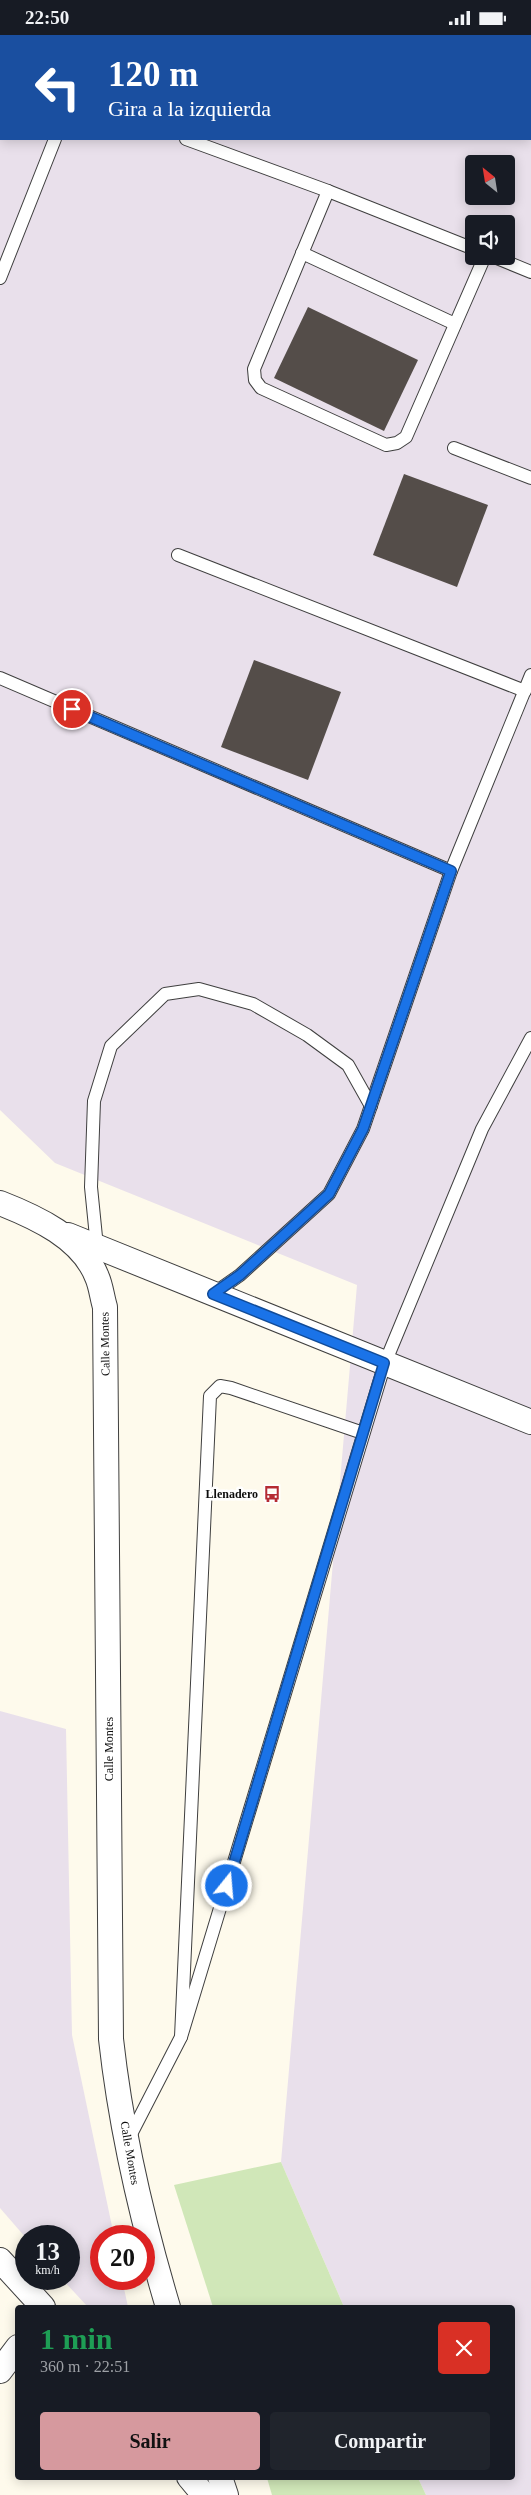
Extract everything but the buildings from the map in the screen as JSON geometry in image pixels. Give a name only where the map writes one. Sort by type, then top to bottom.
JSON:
[{"type":"street","name":"Calle Montes","points":[[0,1203],[32,1215],[60,1232],[79,1250],[97,1276],[105,1307],[112,2039],[116,2079],[128,2140],[150,2245],[167,2305]]},
{"type":"street","points":[[60,1232],[531,1422]]},
{"type":"street","points":[[0,2260],[42,2305]]},
{"type":"street","points":[[0,2371],[15,2351]]},
{"type":"street","points":[[192,2480],[204,2495]]},
{"type":"street","points":[[221,2480],[226,2495]]},
{"type":"lane","points":[[0,278],[56,140]]},
{"type":"lane","points":[[189,140],[328,191],[465,245]]},
{"type":"lane","points":[[328,191],[254,369],[255,380],[261,388],[386,445],[397,443],[406,437],[481,265]]},
{"type":"lane","points":[[302,253],[455,324]]},
{"type":"lane","points":[[514,265],[531,272]]},
{"type":"lane","points":[[454,448],[531,478]]},
{"type":"lane","points":[[178,555],[524,691]]},
{"type":"lane","points":[[213,1294],[240,1275],[329,1194],[363,1129],[451,871],[531,675]]},
{"type":"lane","points":[[0,678],[451,871]]},
{"type":"lane","points":[[97,1247],[91,1187],[94,1101],[111,1046],[165,994],[199,989],[254,1003],[307,1035],[348,1065],[371,1106]]},
{"type":"lane","points":[[128,2140],[181,2037],[384,1363],[482,1129],[531,1038]]},
{"type":"lane","points":[[181,2037],[210,1396],[220,1386],[231,1388],[363,1433]]},
{"type":"shaded area","points":[[0,140],[531,140],[531,2495],[426,2495],[419,2480],[515,2480],[515,2305],[343,2305],[281,2162],[357,1285],[55,1163],[0,1110]]},
{"type":"shaded area","points":[[0,1711],[66,1729],[72,2035],[112,2225],[90,2225],[90,2290],[124,2290],[128,2305],[86,2305],[72,2290],[80,2290],[80,2225],[15,2225],[0,2208]]},
{"type":"green space","points":[[281,2162],[343,2305],[212,2305],[174,2185]]},
{"type":"green space","points":[[268,2480],[419,2480],[426,2495],[272,2495]]},
{"type":"place","name":"Llenadero","points":[[272,1494]]},
{"type":"route","points":[[72,709],[451,871],[363,1129],[329,1194],[240,1275],[213,1294],[384,1363],[227,1886]]}]
